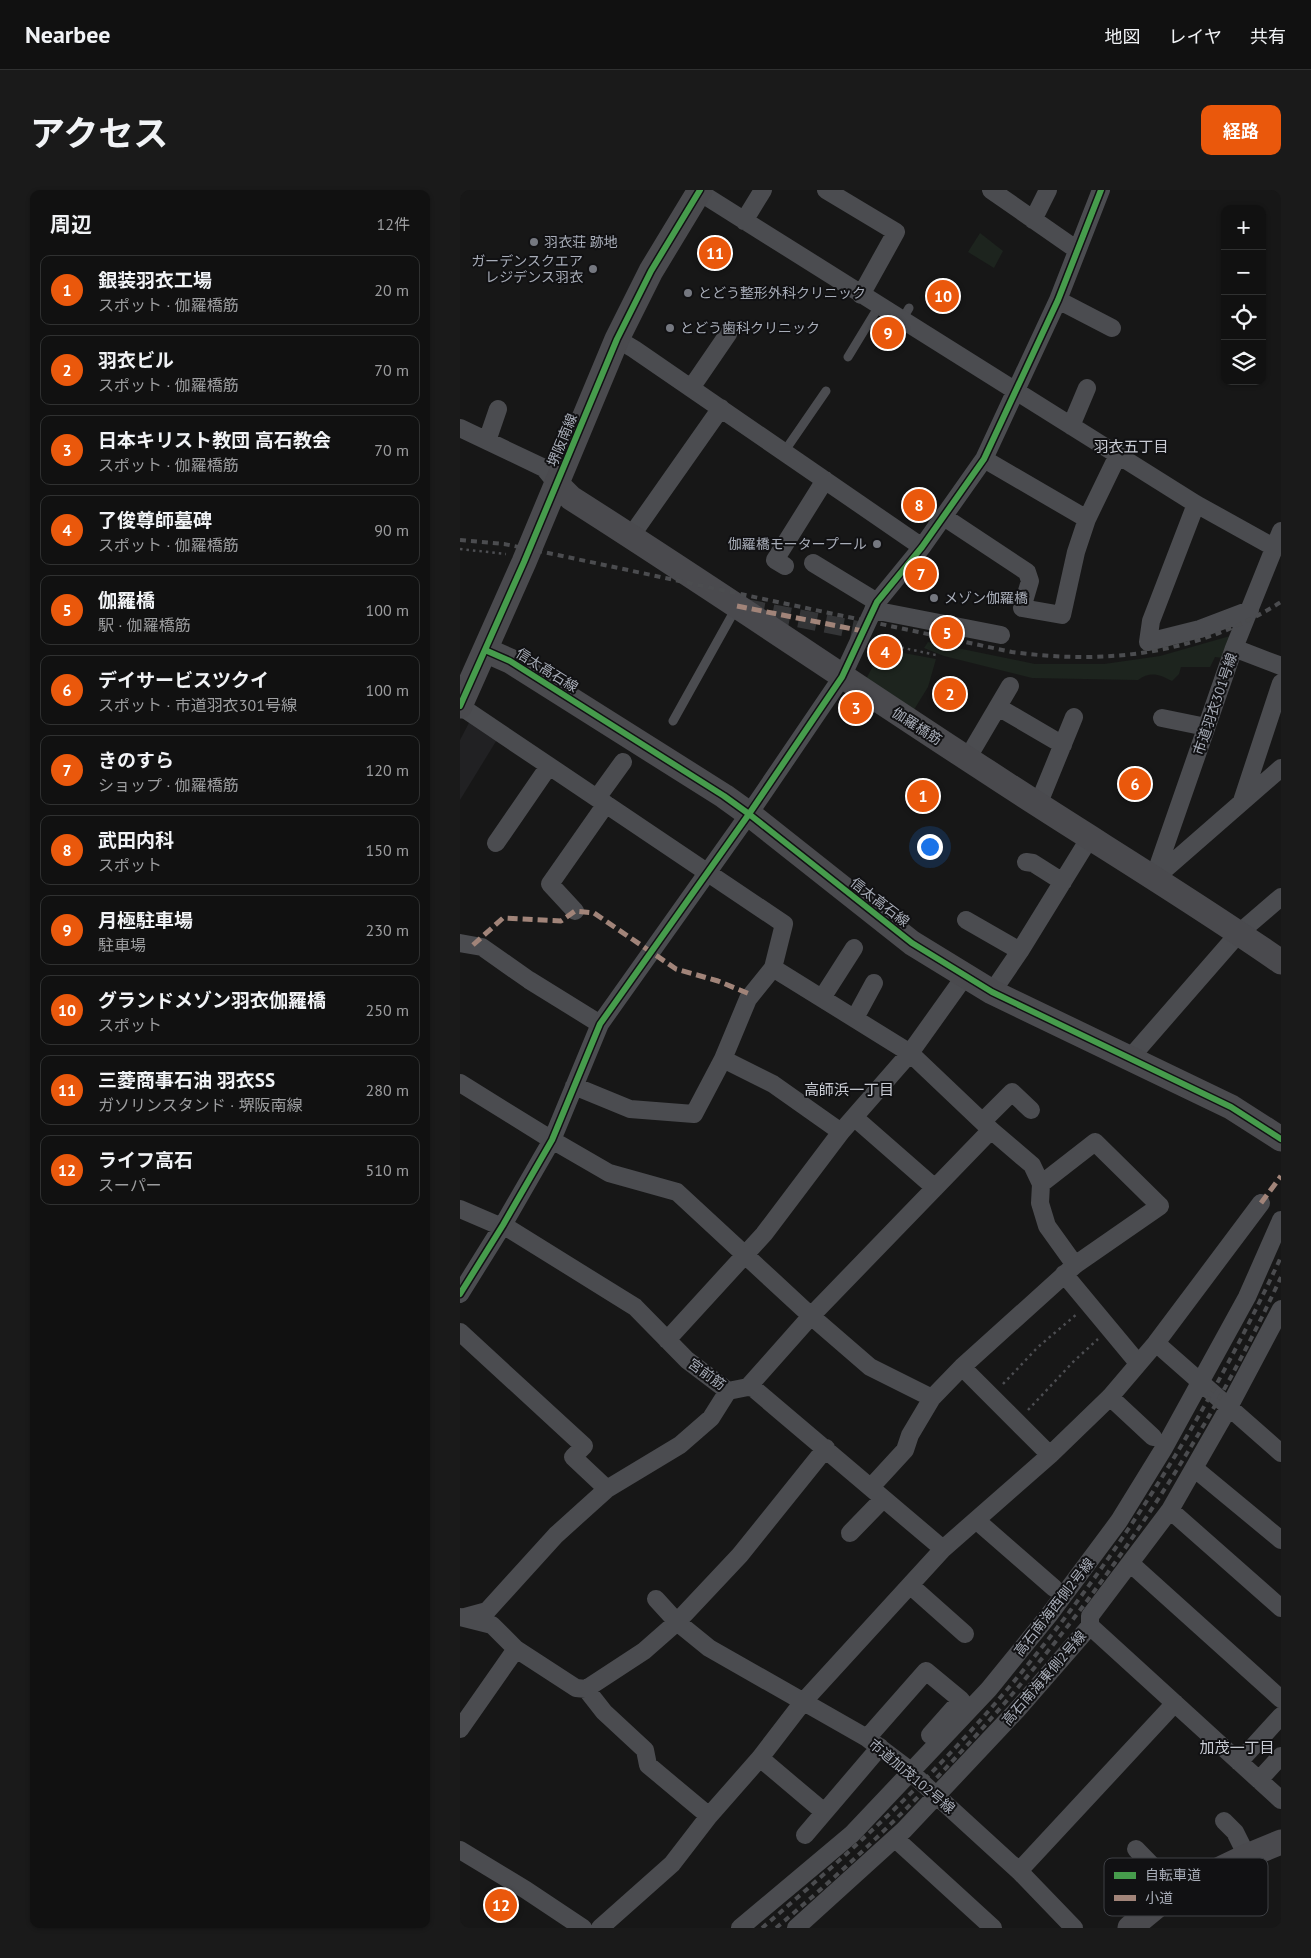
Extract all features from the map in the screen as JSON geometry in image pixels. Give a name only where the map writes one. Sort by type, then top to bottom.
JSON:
[{"type":"main road","name":"堺阪南線","points":[[460,706],[557,484],[617,339],[651,272],[700,191]]},
{"type":"main road","name":"伽羅橋筋","points":[[557,484],[571,498],[842,677],[1281,962]]},
{"type":"main road","name":"信太高石線","points":[[485,650],[510,661],[724,796],[912,943],[965,976],[992,992],[1231,1107],[1281,1139]]},
{"type":"main road","points":[[1243,1858],[1281,1842]]},
{"type":"main road","points":[[1130,1928],[1145,1916]]},
{"type":"street","points":[[744,221],[763,190]]},
{"type":"street","points":[[826,190],[896,232],[861,295]]},
{"type":"street","points":[[991,190],[1077,250]]},
{"type":"street","points":[[1033,220],[1048,190]]},
{"type":"street","points":[[460,1294],[467,1269],[503,1225],[552,1140],[600,1024],[706,872],[749,814],[842,677],[875,606],[922,547],[984,459],[1058,300],[1101,190]]},
{"type":"street","points":[[700,191],[879,306],[906,314],[1016,392],[1196,504],[1278,539]]},
{"type":"street","points":[[1058,300],[1112,328]]},
{"type":"street","points":[[691,388],[728,334]]},
{"type":"street","points":[[617,339],[634,348],[922,547]]},
{"type":"street","points":[[1071,426],[1087,388]]},
{"type":"street","points":[[631,536],[721,408]]},
{"type":"street","points":[[487,441],[498,409]]},
{"type":"street","points":[[460,429],[544,468],[557,484]]},
{"type":"street","points":[[944,517],[1028,572],[1030,582],[1022,608],[1062,615],[1076,552],[1087,519],[1118,455]]},
{"type":"street","points":[[984,459],[1087,519]]},
{"type":"street","points":[[785,566],[775,560],[825,480]]},
{"type":"street","points":[[1196,504],[1151,621],[1148,642],[1200,629],[1250,610]]},
{"type":"street","name":"市道羽衣301号線","points":[[1154,878],[1234,648],[1278,539]]},
{"type":"street","points":[[814,563],[875,606],[1001,635]]},
{"type":"street","points":[[1234,648],[1281,666]]},
{"type":"street","points":[[1242,802],[1281,683]]},
{"type":"street","points":[[967,759],[1010,686]]},
{"type":"street","points":[[460,706],[784,924],[772,968],[748,999],[723,1058],[694,1114],[630,1110],[574,1086]]},
{"type":"street","points":[[998,707],[1063,745]]},
{"type":"street","points":[[1038,806],[1074,717]]},
{"type":"street","points":[[1162,718],[1206,727]]},
{"type":"street","points":[[575,911],[550,884],[602,801],[623,762]]},
{"type":"street","points":[[496,843],[549,766]]},
{"type":"street","points":[[1154,878],[1281,768]]},
{"type":"street","points":[[992,992],[1020,951],[1089,839]]},
{"type":"street","points":[[1026,862],[1033,863],[1063,882]]},
{"type":"street","points":[[1130,1058],[1239,933],[1281,897]]},
{"type":"street","points":[[966,920],[1020,951]]},
{"type":"street","points":[[460,943],[482,947],[529,980],[600,1024]]},
{"type":"street","points":[[822,998],[854,948]]},
{"type":"street","points":[[772,968],[910,1053],[1032,1165],[1041,1184],[1040,1203],[1047,1226],[1070,1269],[1089,1304],[1138,1363]]},
{"type":"street","points":[[667,1340],[764,1234],[841,1132],[910,1053],[965,976]]},
{"type":"street","points":[[855,1018],[874,984]]},
{"type":"street","points":[[723,1058],[772,1084],[841,1132]]},
{"type":"street","points":[[460,1083],[609,1173],[677,1192],[811,1316],[870,1366],[932,1398]]},
{"type":"street","points":[[748,1387],[811,1316],[935,1188],[1012,1092],[1031,1110]]},
{"type":"street","points":[[855,1118],[935,1188]]},
{"type":"street","points":[[850,1533],[905,1450],[910,1435],[932,1398],[962,1367],[1070,1269],[1160,1206],[1095,1142],[1041,1184]]},
{"type":"street","points":[[600,1928],[672,1864],[709,1816],[760,1758],[803,1702],[943,1549],[1050,1454],[1110,1397],[1156,1343],[1261,1203]]},
{"type":"street","name":"宮前筋","points":[[460,1209],[495,1224],[503,1225],[636,1307],[687,1360],[728,1391],[748,1387],[753,1388],[943,1549]]},
{"type":"street","name":"高石南海西側2号線","points":[[740,1928],[852,1834],[908,1769],[989,1690],[1050,1615],[1119,1521],[1164,1448],[1247,1297],[1281,1220]]},
{"type":"street","name":"高石南海東側2号線","points":[[796,1928],[904,1830],[1017,1710],[1090,1626],[1090,1616],[1170,1510],[1229,1407],[1281,1308]]},
{"type":"street","points":[[460,1332],[584,1446],[573,1456],[607,1489]]},
{"type":"street","points":[[1156,1343],[1281,1452]]},
{"type":"street","points":[[962,1367],[1050,1454]]},
{"type":"street","points":[[460,1618],[487,1611],[556,1535],[607,1489],[680,1445],[711,1418],[728,1391]]},
{"type":"street","points":[[1110,1397],[1152,1437]]},
{"type":"street","points":[[460,1618],[492,1625],[516,1649],[576,1688],[586,1689],[644,1651],[677,1622],[740,1556],[826,1448]]},
{"type":"street","points":[[1194,1468],[1281,1540]]},
{"type":"street","points":[[1170,1510],[1281,1608]]},
{"type":"street","points":[[976,1520],[1054,1588]]},
{"type":"street","points":[[1130,1563],[1281,1699]]},
{"type":"street","points":[[911,1586],[965,1634]]},
{"type":"street","name":"市道加茂102号線","points":[[656,1599],[677,1622],[709,1648],[874,1743],[908,1769],[1019,1871],[1074,1928]]},
{"type":"street","points":[[1090,1626],[1281,1800]]},
{"type":"street","points":[[460,1729],[516,1649]]},
{"type":"street","points":[[805,1835],[824,1812],[926,1671],[961,1700],[908,1769]]},
{"type":"street","points":[[586,1689],[604,1712],[644,1750],[648,1765],[709,1816]]},
{"type":"street","points":[[1019,1871],[1175,1703]]},
{"type":"street","points":[[1239,1762],[1281,1716]]},
{"type":"street","points":[[1259,1780],[1281,1756]]},
{"type":"street","points":[[760,1758],[824,1812]]},
{"type":"street","points":[[1224,1822],[1236,1832],[1247,1856]]},
{"type":"street","points":[[900,1843],[993,1928]]},
{"type":"street","points":[[1136,1849],[1145,1858]]},
{"type":"street","points":[[460,1850],[526,1890],[583,1928]]},
{"type":"lane","points":[[848,357],[879,306]]},
{"type":"lane","points":[[784,452],[826,391]]},
{"type":"lane","points":[[672,721],[737,606]]},
{"type":"path","points":[[460,549],[507,554]]},
{"type":"path","points":[[860,639],[936,655]]},
{"type":"path","points":[[991,1396],[1038,1347],[1089,1304]]},
{"type":"path","points":[[1017,1422],[1073,1362],[1109,1329]]},
{"type":"shaded area","points":[[980,233],[1003,251],[994,268],[968,252]]},
{"type":"shaded area","points":[[1230,636],[1224,658],[1215,657],[1210,667],[1181,667],[1179,674],[1172,681],[1155,674],[1147,675],[1138,680],[1032,678],[944,656],[924,648],[928,642],[1035,664],[1104,664],[1160,656]]},
{"type":"shaded area","points":[[882,649],[936,659],[928,687],[912,713],[865,681]]},
{"type":"shaded area","points":[[471,719],[498,738],[460,800],[460,740]]},
{"type":"tunnel","points":[[746,608],[863,631]]},
{"type":"railway","points":[[460,540],[504,544],[1012,652],[1048,656],[1117,656],[1185,644],[1217,634],[1250,620],[1281,602]]},
{"type":"railway","points":[[762,1928],[851,1850],[936,1768],[989,1711],[1086,1590],[1172,1462],[1211,1395],[1281,1257]]},
{"type":"railway","points":[[776,1928],[854,1859],[928,1786],[999,1710],[1064,1630],[1126,1547],[1183,1460],[1234,1370],[1281,1277]]},
{"type":"marked path","points":[[737,606],[863,631]]},
{"type":"marked path","points":[[473,945],[503,918],[561,921],[575,911],[594,913],[676,969],[718,981],[752,995]]},
{"type":"marked path","points":[[1261,1203],[1281,1176]]},
{"type":"cycle path","points":[[460,706],[524,562],[617,339],[651,271],[700,190]]},
{"type":"cycle path","points":[[460,1294],[503,1225],[552,1140],[600,1024],[749,814],[842,677],[877,602],[922,547],[984,459],[1058,300],[1101,190]]},
{"type":"cycle path","points":[[485,650],[510,661],[724,796],[912,943],[992,992],[1231,1107],[1281,1139]]},
{"type":"place","name":"羽衣荘 跡地","points":[[534,242]]},
{"type":"place","name":"三菱商事石油 羽衣SS","points":[[715,253]]},
{"type":"place","name":"ガーデンスクエア レジデンス羽衣","points":[[593,269]]},
{"type":"place","name":"とどう整形外科クリニック","points":[[688,293]]},
{"type":"place","name":"グランドメゾン羽衣伽羅橋","points":[[943,296]]},
{"type":"place","name":"とどう歯科クリニック","points":[[670,328]]},
{"type":"place","name":"月極駐車場","points":[[888,333]]},
{"type":"place","name":"武田内科","points":[[919,505]]},
{"type":"place","name":"伽羅橋モータープール","points":[[877,544]]},
{"type":"place","name":"きのすら","points":[[921,574]]},
{"type":"place","name":"メゾン伽羅橋","points":[[934,598]]},
{"type":"place","name":"伽羅橋","points":[[947,633]]},
{"type":"place","name":"了俊尊師墓碑","points":[[885,652]]},
{"type":"place","name":"羽衣ビル","points":[[950,694]]},
{"type":"place","name":"日本キリスト教団 高石教会","points":[[856,708]]},
{"type":"place","name":"デイサービスツクイ","points":[[1135,784]]},
{"type":"place","name":"銀装羽衣工場","points":[[923,796]]},
{"type":"place","name":"ライフ高石","points":[[501,1905]]},
{"type":"district","name":"羽衣五丁目","points":[[1131,447]]},
{"type":"district","name":"高師浜一丁目","points":[[849,1090]]},
{"type":"district","name":"加茂一丁目","points":[[1237,1748]]}]
